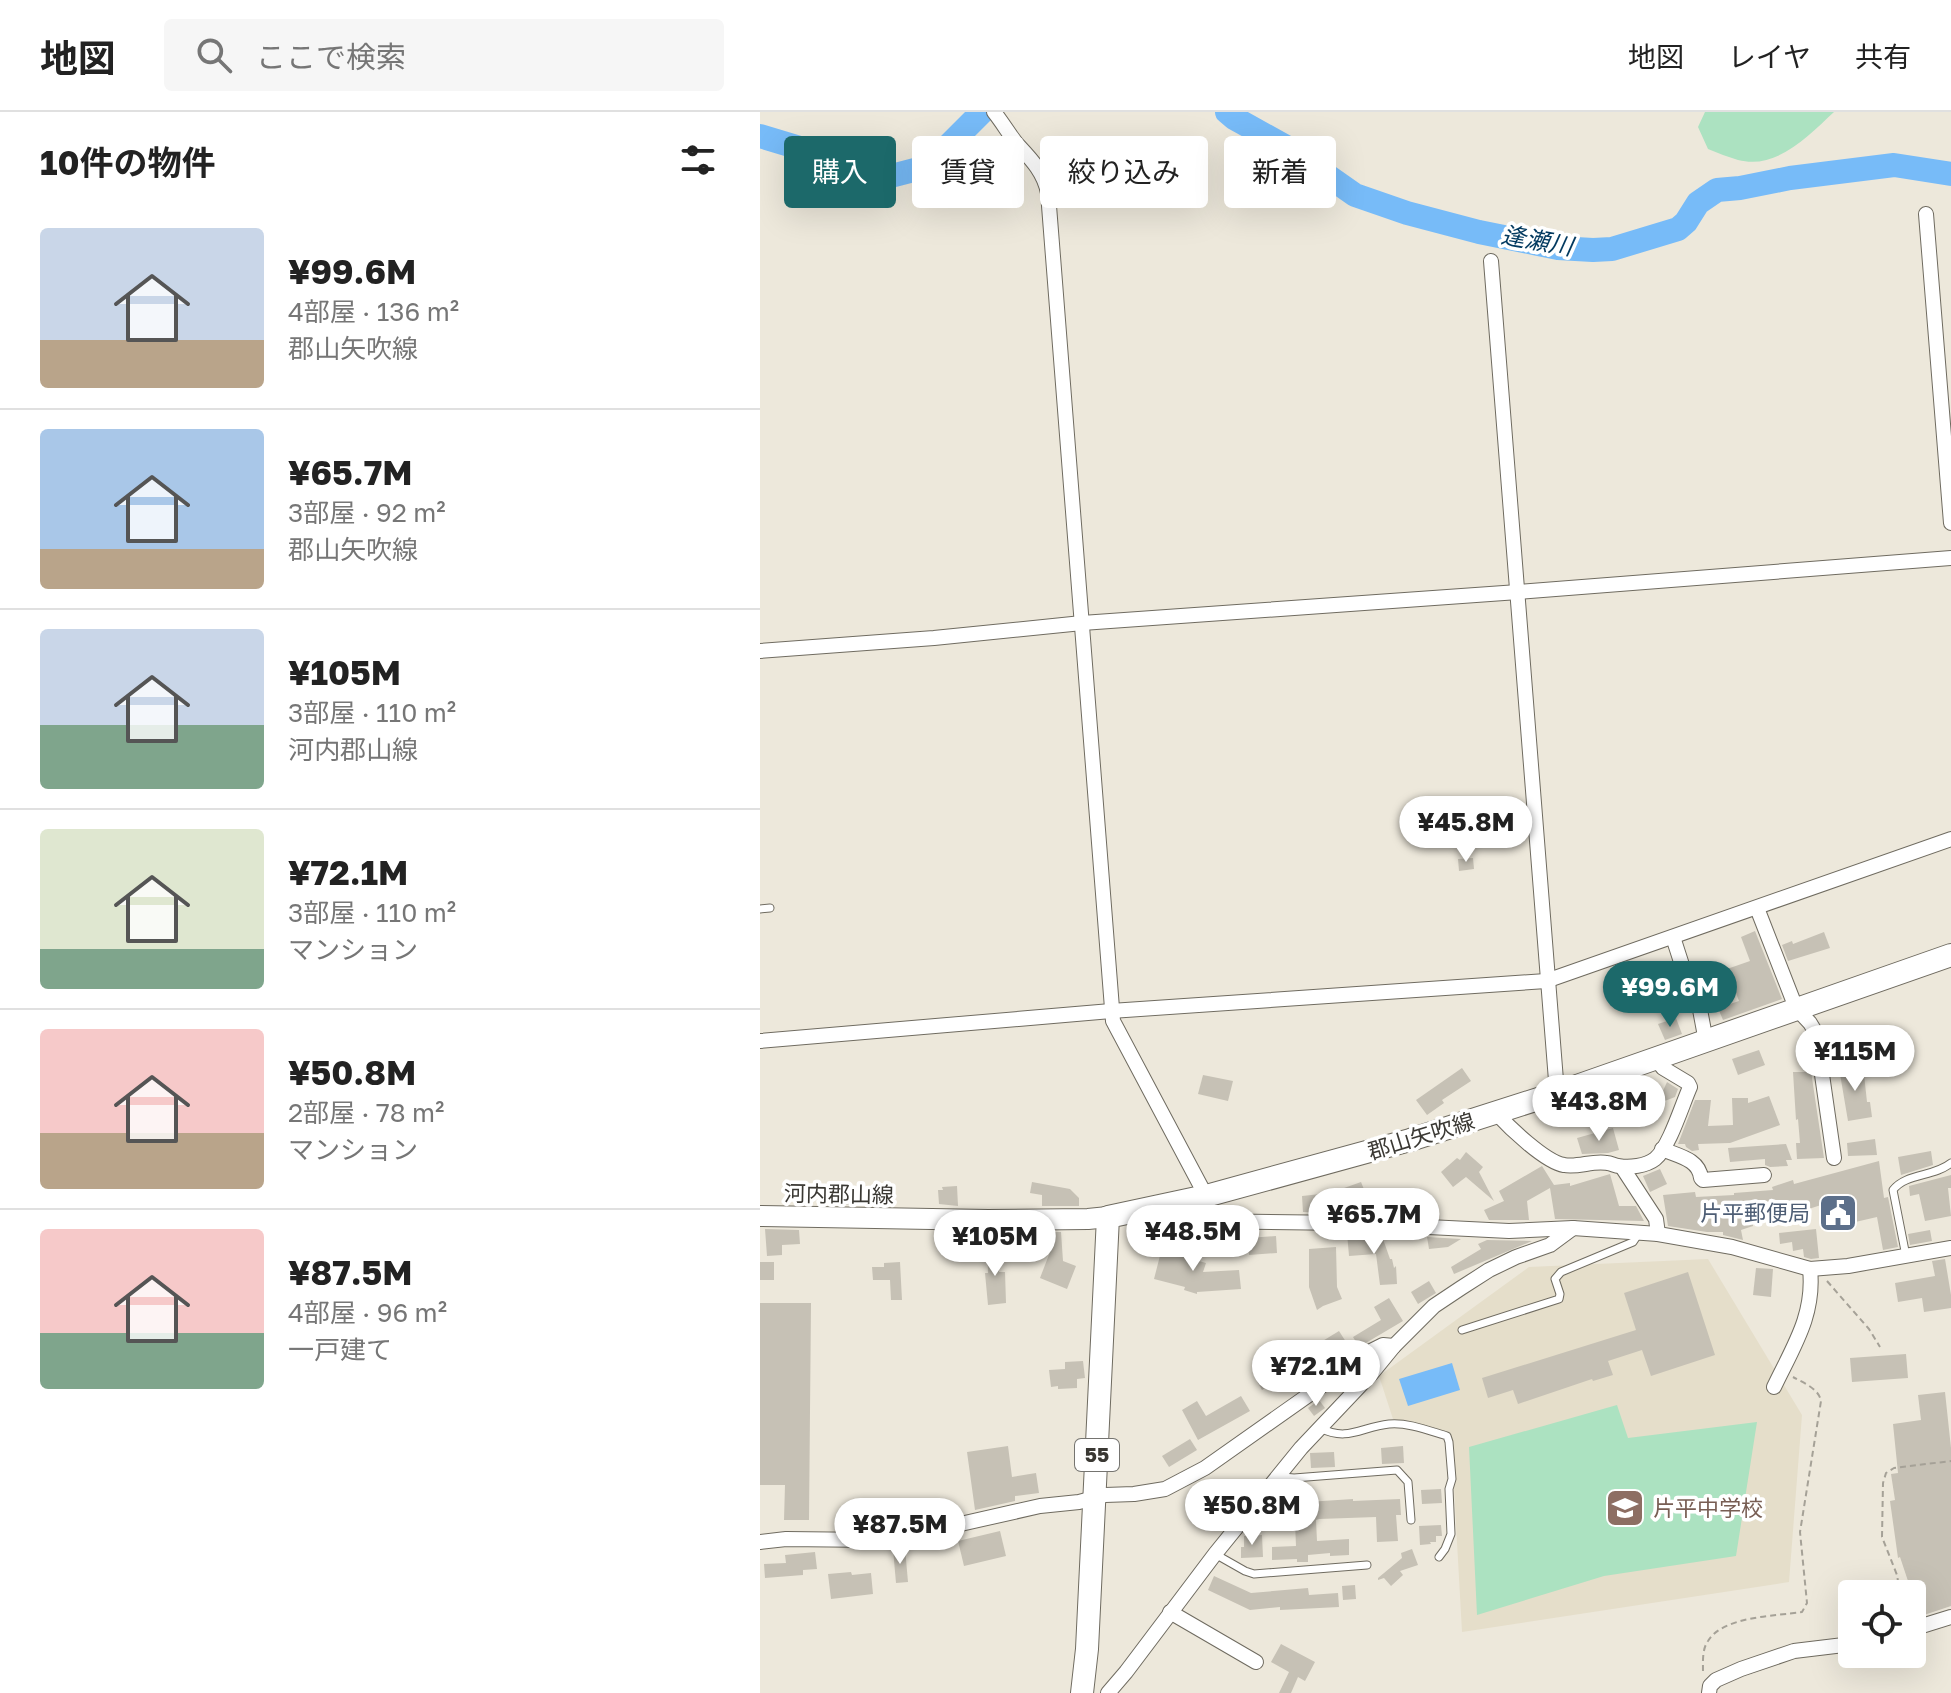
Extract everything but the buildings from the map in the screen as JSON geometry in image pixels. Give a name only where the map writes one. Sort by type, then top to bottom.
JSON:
[{"type":"main road","name":"郡山矢吹線","points":[[1108,1217],[1206,1196],[1410,1140],[1557,1093],[1951,955]]},
{"type":"main road","name":"河内郡山線","points":[[760,1216],[988,1220],[1108,1217]]},
{"type":"main road","name":"55","points":[[1082,1693],[1087,1649],[1108,1217]]},
{"type":"street","points":[[994,112],[1034,162],[1048,193],[1111,1011],[1113,1021],[1206,1196]]},
{"type":"street","points":[[1926,214],[1951,523]]},
{"type":"street","points":[[1491,261],[1557,1093]]},
{"type":"street","points":[[760,651],[1082,623],[1951,558]]},
{"type":"street","points":[[760,1041],[1111,1011],[1546,981],[1951,839]]},
{"type":"street","points":[[1757,908],[1796,1008],[1816,1033],[1834,1158]]},
{"type":"street","points":[[1673,937],[1682,965],[1695,983],[1707,1040]]},
{"type":"street","points":[[1496,1113],[1512,1130],[1557,1163],[1573,1166],[1608,1163],[1622,1167],[1642,1165],[1656,1159],[1690,1087],[1663,1068],[1655,1058]]},
{"type":"street","points":[[1662,1149],[1697,1165],[1703,1180],[1764,1175]]},
{"type":"street","points":[[1622,1167],[1655,1216],[1658,1234]]},
{"type":"street","points":[[1148,1209],[1160,1216],[1195,1221],[1348,1223],[1509,1231],[1573,1228],[1658,1234],[1732,1247],[1810,1269],[1848,1266],[1951,1248]]},
{"type":"street","points":[[1108,1693],[1279,1475],[1394,1346],[1434,1306],[1502,1263],[1550,1245],[1573,1228]]},
{"type":"street","points":[[1774,1387],[1805,1323],[1812,1285],[1810,1269]]},
{"type":"street","points":[[760,1542],[786,1539],[874,1540],[1040,1506],[1105,1495],[1155,1491],[1178,1484],[1371,1351],[1383,1345],[1394,1346]]},
{"type":"street","points":[[1170,1612],[1256,1662]]},
{"type":"street","points":[[1926,1625],[1951,1617]]},
{"type":"street","points":[[1710,1689],[1724,1675],[1794,1651],[1838,1646]]},
{"type":"lane","points":[[760,909],[770,908]]},
{"type":"lane","points":[[1906,1256],[1893,1190],[1900,1182],[1938,1171],[1951,1163]]},
{"type":"lane","points":[[1462,1330],[1559,1299],[1555,1279],[1561,1272],[1633,1242],[1639,1233]]},
{"type":"lane","points":[[1320,1428],[1343,1435],[1399,1424],[1447,1436],[1452,1479],[1449,1489],[1451,1534],[1439,1557]]},
{"type":"lane","points":[[1279,1475],[1294,1478],[1397,1470],[1408,1482],[1411,1520]]},
{"type":"lane","points":[[1215,1554],[1254,1574],[1367,1565]]},
{"type":"path","points":[[1825,1268],[1828,1283],[1869,1329],[1880,1347]]},
{"type":"path","points":[[1710,1689],[1703,1666],[1706,1643],[1711,1636],[1742,1620],[1802,1612],[1807,1603],[1800,1532],[1821,1396],[1815,1389],[1782,1370]]},
{"type":"path","points":[[1898,1580],[1882,1537],[1886,1473],[1894,1468],[1951,1461]]},
{"type":"shaded area","name":"片平中学校","points":[[1708,1259],[1802,1415],[1789,1582],[1462,1632],[1451,1434],[1393,1419],[1379,1376],[1529,1267]]},
{"type":"green space","points":[[1705,112],[1834,112],[1791,149],[1779,156],[1752,162],[1708,149],[1698,127]]},
{"type":"green space","points":[[1617,1405],[1628,1438],[1757,1422],[1736,1556],[1604,1576],[1477,1615],[1469,1447]]},
{"type":"water","points":[[1452,1363],[1460,1390],[1408,1406],[1399,1379]]},
{"type":"waterway","name":"逢瀬川","points":[[760,136],[856,165],[879,176],[895,175],[933,161],[982,112]]},
{"type":"waterway","name":"逢瀬川","points":[[1227,112],[1288,148],[1355,195],[1479,232],[1558,248],[1612,249],[1678,229],[1698,203],[1717,190],[1894,165],[1951,174]]},
{"type":"place","name":"片平郵便局","points":[[1838,1213]]},
{"type":"place","name":"片平中学校","points":[[1625,1508]]}]
